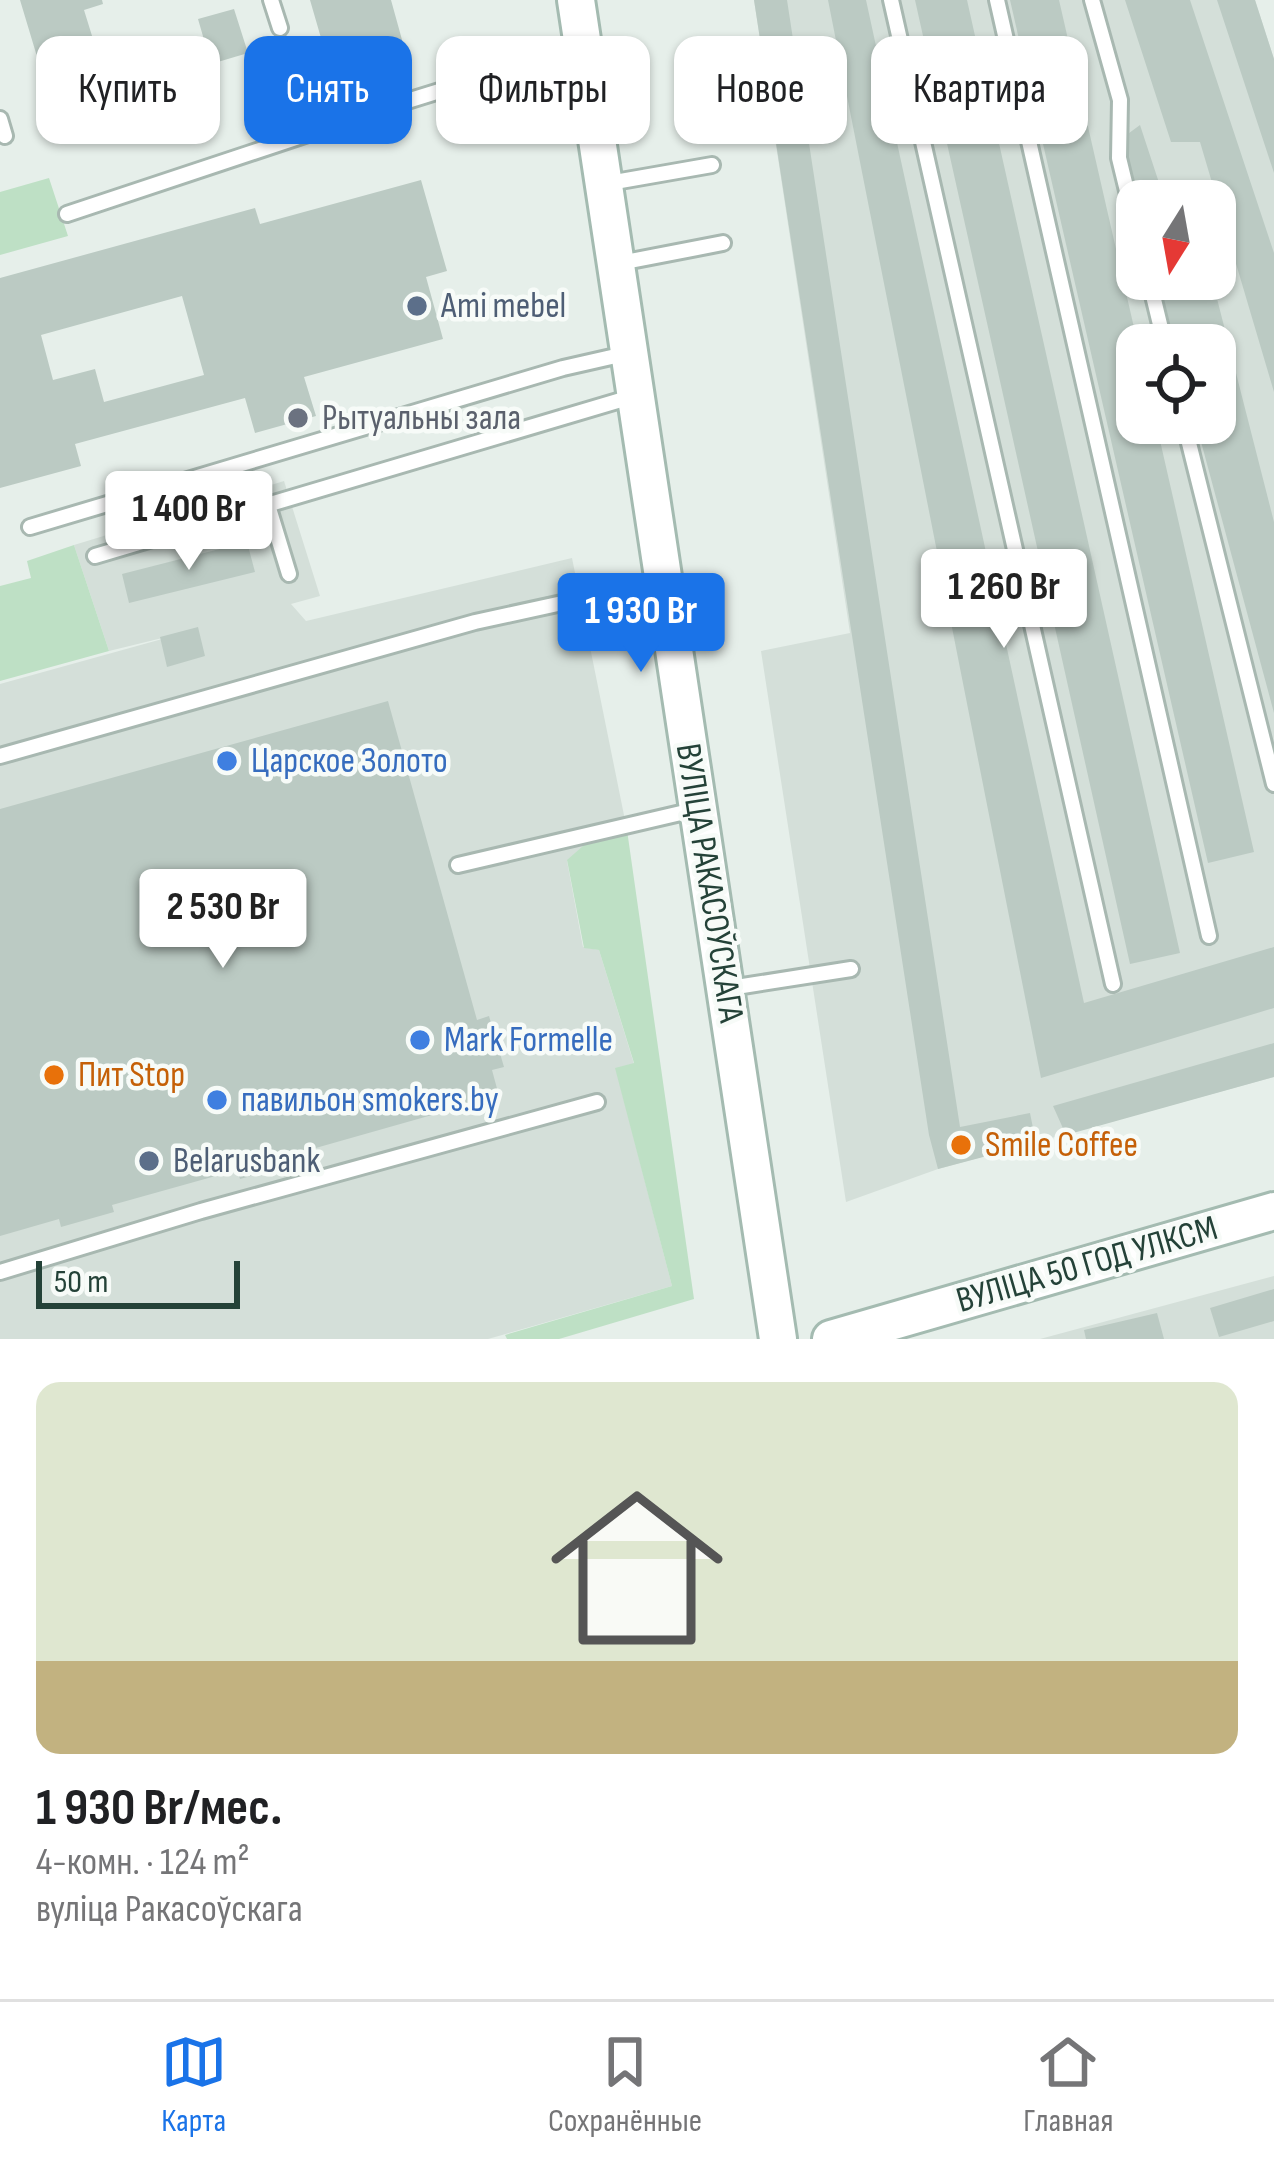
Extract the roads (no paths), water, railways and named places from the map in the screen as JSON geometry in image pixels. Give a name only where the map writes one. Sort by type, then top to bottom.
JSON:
[{"type":"main road","name":"ВУЛІЦА РАКАСОЎСКАГА","points":[[576,0],[581,36]]},
{"type":"main road","name":"ВУЛІЦА РАКАСОЎСКАГА","points":[[598,144],[778,1339]]},
{"type":"main road","name":"ВУЛІЦА 50 ГОД УЛКСМ","points":[[831,1339],[1274,1211]]},
{"type":"lane","points":[[272,0],[280,28]]},
{"type":"lane","points":[[891,0],[1113,984]]},
{"type":"lane","points":[[997,0],[1209,936]]},
{"type":"lane","points":[[1092,0],[1120,100],[1118,158],[1124,180]]},
{"type":"lane","points":[[67,214],[436,92]]},
{"type":"lane","points":[[0,119],[5,136]]},
{"type":"lane","points":[[604,184],[712,165]]},
{"type":"lane","points":[[616,264],[723,243]]},
{"type":"lane","points":[[30,527],[629,353]]},
{"type":"lane","points":[[95,556],[636,396]]},
{"type":"lane","points":[[1189,444],[1274,784]]},
{"type":"lane","points":[[268,505],[289,574]]},
{"type":"lane","points":[[0,756],[475,622],[664,581]]},
{"type":"lane","points":[[458,865],[698,809]]},
{"type":"lane","points":[[725,988],[851,969]]},
{"type":"lane","points":[[0,1273],[201,1211],[597,1102]]},
{"type":"place","name":"Ami mebel","points":[[417,306]]},
{"type":"place","name":"Рытуальны зала","points":[[298,418]]},
{"type":"place","name":"Царское Золото","points":[[227,761]]},
{"type":"place","name":"Mark Formelle","points":[[420,1040]]},
{"type":"place","name":"Пит Stop","points":[[54,1075]]},
{"type":"place","name":"павильон smokers.by","points":[[217,1100]]},
{"type":"place","name":"Smile Coffee","points":[[961,1145]]},
{"type":"place","name":"Belarusbank","points":[[149,1161]]}]
